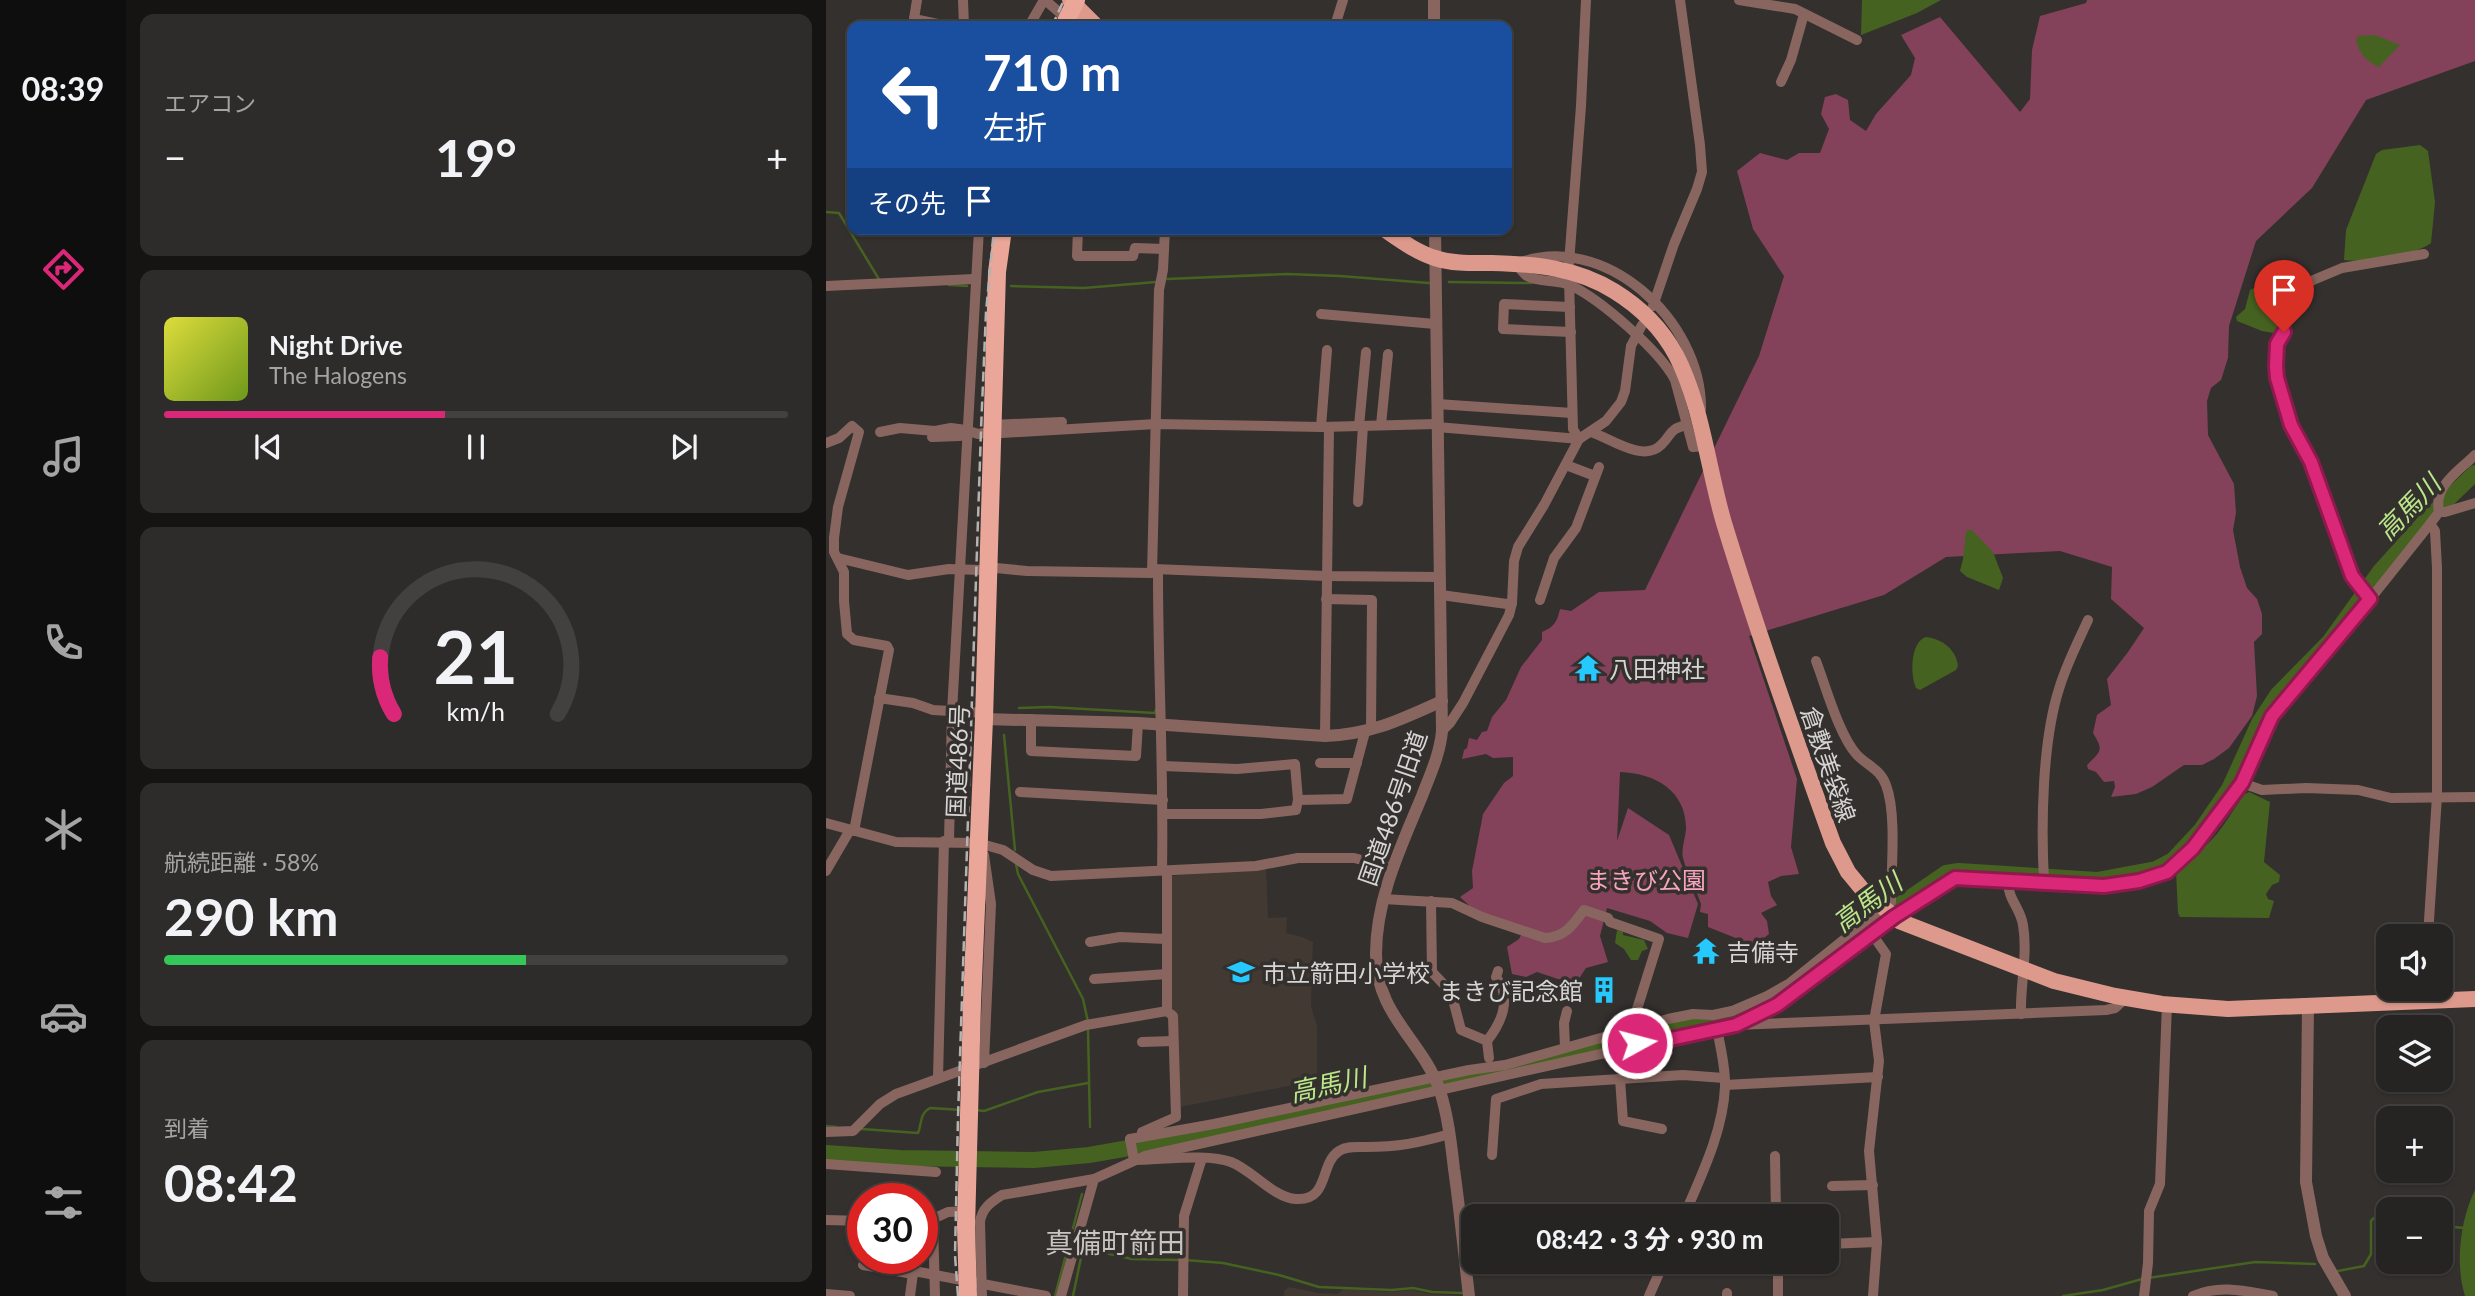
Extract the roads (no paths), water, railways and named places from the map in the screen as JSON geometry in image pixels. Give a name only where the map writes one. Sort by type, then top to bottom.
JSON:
[{"type":"highway","name":"国道486号","points":[[977,1292],[966,1227],[987,569],[995,430],[997,272],[1002,235]]},
{"type":"main road","points":[[1070,10],[1088,21]]},
{"type":"main road","name":"倉敷美袋線","points":[[1394,235],[1435,258],[1456,262],[1551,267],[1582,275],[1612,289],[1644,314],[1667,342],[1691,388],[1697,435],[1757,631],[1833,843],[1848,872],[1888,913],[1923,932],[2054,981],[2126,998],[2228,1009],[2376,999]]},
{"type":"main road","name":"倉敷美袋線","points":[[2453,997],[2475,999]]},
{"type":"street","points":[[913,21],[917,0]]},
{"type":"street","points":[[963,0],[964,21]]},
{"type":"street","points":[[1032,21],[1045,0],[1070,10]]},
{"type":"street","points":[[1337,21],[1343,0]]},
{"type":"street","points":[[1434,0],[1434,21]]},
{"type":"street","points":[[1569,262],[1586,0]]},
{"type":"street","points":[[1653,306],[1702,172],[1681,0]]},
{"type":"street","points":[[1739,0],[1795,9],[1857,40]]},
{"type":"street","points":[[1781,82],[1791,60],[1804,14]]},
{"type":"street","points":[[938,1078],[952,712],[961,569],[963,433],[978,235]]},
{"type":"street","points":[[1078,235],[1077,256],[1133,256],[1135,248],[1164,248]]},
{"type":"street","points":[[1152,572],[1158,289],[1165,235]]},
{"type":"street","name":"国道486号旧道","points":[[1435,235],[1442,731],[1437,758],[1383,899],[1376,953],[1380,988],[1386,1004],[1436,1083],[1450,1134],[1469,1296]]},
{"type":"street","points":[[2370,599],[2352,576],[2311,462],[2291,425],[2277,378],[2277,344],[2284,332],[2290,302],[2298,291],[2311,281],[2342,268],[2424,254]]},
{"type":"street","points":[[1535,256],[1592,264],[1621,276],[1644,290],[1653,306],[1679,332],[1691,353],[1700,382],[1697,435],[1670,370],[1639,330],[1569,282],[1528,276],[1516,264],[1535,256]]},
{"type":"street","points":[[826,286],[974,279]]},
{"type":"street","points":[[1569,282],[1572,413],[1573,429],[1578,439]]},
{"type":"street","points":[[1570,307],[1504,304],[1503,329],[1571,332]]},
{"type":"street","points":[[1321,314],[1435,324]]},
{"type":"street","points":[[826,443],[839,438],[852,426],[859,432],[900,428],[935,431],[951,428],[963,433],[978,434],[1064,422],[1085,428],[1154,424],[1437,426],[1578,439],[1606,422],[1621,402],[1631,346],[1639,330]]},
{"type":"street","points":[[1325,736],[1329,517],[1325,427],[1326,350]]},
{"type":"street","points":[[1358,502],[1366,352]]},
{"type":"street","points":[[1381,425],[1388,354]]},
{"type":"street","points":[[1437,404],[1572,413]]},
{"type":"street","points":[[826,872],[852,830],[888,648],[854,640],[847,634],[844,572],[834,552],[838,507],[859,432]]},
{"type":"street","points":[[1591,432],[1640,452],[1661,445],[1668,433],[1697,435]]},
{"type":"street","points":[[1442,731],[1463,703],[1509,615],[1513,603],[1516,554],[1578,439]]},
{"type":"street","points":[[977,1292],[981,1213],[990,1202],[1002,1195],[1094,1179],[1134,1158],[1436,1083],[1636,1038],[1693,1014],[1713,1015],[1746,1007],[1790,983],[1888,913],[1955,878],[2044,878],[2104,886],[2139,881],[2167,872],[2201,839],[2242,783],[2272,716],[2439,512],[2437,502],[2443,485],[2475,455]]},
{"type":"street","points":[[1540,600],[1554,558],[1576,528],[1597,471],[1566,465]]},
{"type":"street","points":[[2439,512],[2475,503]]},
{"type":"street","points":[[2429,924],[2437,796],[2437,568],[2435,531],[2430,524]]},
{"type":"street","points":[[838,558],[908,575],[949,569],[987,569],[1440,577]]},
{"type":"street","points":[[1131,1140],[1176,1117],[1172,1016],[1167,1011],[1158,575],[1152,572]]},
{"type":"street","points":[[1441,595],[1513,603]]},
{"type":"street","points":[[1298,800],[1347,799],[1368,731],[1372,600],[1326,599]]},
{"type":"street","points":[[2044,878],[2045,766],[2052,716],[2059,689],[2088,620]]},
{"type":"street","points":[[1736,1025],[1777,1005],[1872,934],[1888,913],[1891,902],[1892,807],[1886,783],[1876,768],[1857,755],[1845,736],[1816,661]]},
{"type":"street","points":[[879,698],[913,703],[933,710],[984,716],[1161,724],[1325,736],[1368,731],[1442,701]]},
{"type":"street","points":[[1031,719],[1031,751],[1136,756],[1138,723]]},
{"type":"street","points":[[1320,763],[1357,763]]},
{"type":"street","points":[[1163,766],[1237,769],[1295,765],[1298,800],[1296,810],[1261,814],[1163,814]]},
{"type":"street","points":[[2242,783],[2262,790],[2358,790],[2391,798],[2475,797]]},
{"type":"street","points":[[1020,792],[1163,800]]},
{"type":"street","points":[[826,823],[896,842],[978,843],[1003,850],[1033,870],[1051,876],[1256,866],[1298,858],[1354,858],[1393,868]]},
{"type":"street","points":[[978,843],[985,858],[990,904],[984,1063]]},
{"type":"street","points":[[2007,879],[2008,893],[2023,924],[2025,946],[2021,1014]]},
{"type":"street","points":[[1383,899],[1452,903],[1482,917],[1545,938],[1555,938],[1571,928],[1584,910],[1659,939],[1632,1025],[1636,1038]]},
{"type":"street","points":[[1431,901],[1432,972],[1451,992],[1461,1030],[1487,1041]]},
{"type":"street","points":[[1872,934],[1886,954],[1874,1021],[1879,1061],[1869,1152],[1877,1242],[1873,1296]]},
{"type":"street","points":[[1090,942],[1120,937],[1166,939]]},
{"type":"street","points":[[1489,1058],[1487,1041],[1500,1023],[1505,994],[1503,986],[1496,978],[1497,971]]},
{"type":"street","points":[[1094,979],[1167,974]]},
{"type":"street","points":[[1469,1070],[1505,1065],[1564,1047],[1736,1025],[2106,1010],[2115,1008],[2126,998]]},
{"type":"street","points":[[2144,1296],[2149,1211],[2160,1184],[2167,1004]]},
{"type":"street","points":[[2308,1005],[2306,1182],[2310,1211],[2323,1258],[2346,1296]]},
{"type":"street","points":[[826,1132],[853,1131],[880,1104],[896,1094],[938,1078],[1088,1025],[1167,1011]]},
{"type":"street","points":[[1564,1047],[1567,1011]]},
{"type":"street","points":[[1689,1204],[1723,1108],[1725,1081],[1717,1028]]},
{"type":"street","points":[[1142,1042],[1173,1041]]},
{"type":"street","points":[[1131,1140],[1436,1083],[1469,1070],[1489,1058],[1502,1060],[1505,1065]]},
{"type":"street","points":[[1493,1154],[1496,1099],[1541,1084],[1683,1076],[1725,1081],[1878,1077]]},
{"type":"street","points":[[1620,1079],[1623,1121],[1662,1129]]},
{"type":"street","points":[[1134,1158],[1214,1157],[1229,1161],[1254,1174],[1286,1197],[1296,1199],[1314,1194],[1320,1188],[1331,1162],[1340,1150],[1353,1147],[1400,1147],[1450,1134]]},
{"type":"street","points":[[1131,1140],[1134,1158]]},
{"type":"street","points":[[1775,1156],[1776,1204]]},
{"type":"street","points":[[1184,1296],[1184,1216],[1202,1158]]},
{"type":"street","points":[[826,1164],[936,1172]]},
{"type":"street","points":[[1061,1296],[1094,1179]]},
{"type":"street","points":[[1832,1186],[1873,1185]]},
{"type":"street","points":[[938,1217],[948,1212],[981,1213]]},
{"type":"street","points":[[826,1220],[847,1221]]},
{"type":"street","points":[[1839,1244],[1877,1242]]},
{"type":"street","points":[[910,1296],[913,1274]]},
{"type":"street","points":[[924,1274],[934,1275],[977,1292],[1046,1296]]},
{"type":"street","points":[[1649,1296],[1659,1274]]},
{"type":"street","points":[[1778,1274],[1779,1296]]},
{"type":"street","points":[[934,1275],[935,1296]]},
{"type":"street","points":[[2193,1296],[2211,1289],[2231,1289],[2273,1296]]},
{"type":"street","points":[[826,1294],[850,1296]]},
{"type":"waterway","points":[[826,212],[839,213],[847,226]]},
{"type":"waterway","points":[[852,235],[880,281]]},
{"type":"waterway","points":[[1167,279],[1287,274],[1429,283]]},
{"type":"waterway","points":[[1011,286],[1084,288],[1156,282]]},
{"type":"waterway","points":[[1449,282],[1532,283]]},
{"type":"waterway","points":[[949,285],[967,286]]},
{"type":"waterway","name":"高馬川","points":[[1828,959],[1873,923],[1946,873],[1959,871],[2097,880],[2156,869],[2173,860],[2201,830],[2229,789],[2259,723],[2278,694],[2330,641],[2381,570],[2426,520],[2475,473]]},
{"type":"waterway","points":[[1019,708],[1049,707],[1155,713],[1156,709]]},
{"type":"waterway","points":[[1004,735],[1015,850]]},
{"type":"waterway","points":[[1016,864],[1018,874],[1083,999],[1088,1022]]},
{"type":"waterway","name":"高馬川","points":[[826,1153],[900,1158],[1034,1160],[1089,1155],[1146,1145],[1334,1108],[1665,1031],[1731,1019],[1766,1004],[1805,977]]},
{"type":"waterway","points":[[1088,1029],[1090,1127]]},
{"type":"waterway","points":[[976,1110],[984,1111],[1038,1092],[1088,1083]]},
{"type":"waterway","points":[[862,1129],[918,1133],[926,1110],[962,1110]]},
{"type":"waterway","points":[[826,1126],[836,1127]]},
{"type":"waterway","name":"高馬川","points":[[1088,1159],[1089,1151]]},
{"type":"waterway","points":[[1055,1296],[1082,1194]]},
{"type":"waterway","points":[[2338,1271],[2364,1266],[2371,1254],[2371,1221],[2376,1218]]},
{"type":"waterway","points":[[2453,1227],[2465,1228]]},
{"type":"waterway","points":[[1073,1296],[1083,1248],[1132,1259],[1179,1260]]},
{"type":"waterway","points":[[1185,1260],[1223,1263],[1319,1287],[1392,1290],[1413,1288],[1462,1293]]},
{"type":"waterway","points":[[2148,1278],[2255,1262],[2315,1264]]},
{"type":"waterway","points":[[2063,1296],[2103,1290],[2142,1279]]},
{"type":"railway","points":[[1054,21],[1064,0]]},
{"type":"railway","points":[[958,1296],[955,1255],[958,1117],[981,430],[986,312],[993,235]]},
{"type":"place","name":"八田神社","points":[[1588,668]]},
{"type":"place","name":"吉備寺","points":[[1706,951]]},
{"type":"place","name":"市立箭田小学校","points":[[1241,972]]},
{"type":"place","name":"まきび記念館","points":[[1604,990]]},
{"type":"district","name":"真備町箭田","points":[[1115,1242]]},
{"type":"park label","name":"まきび公園","points":[[1646,879]]}]
